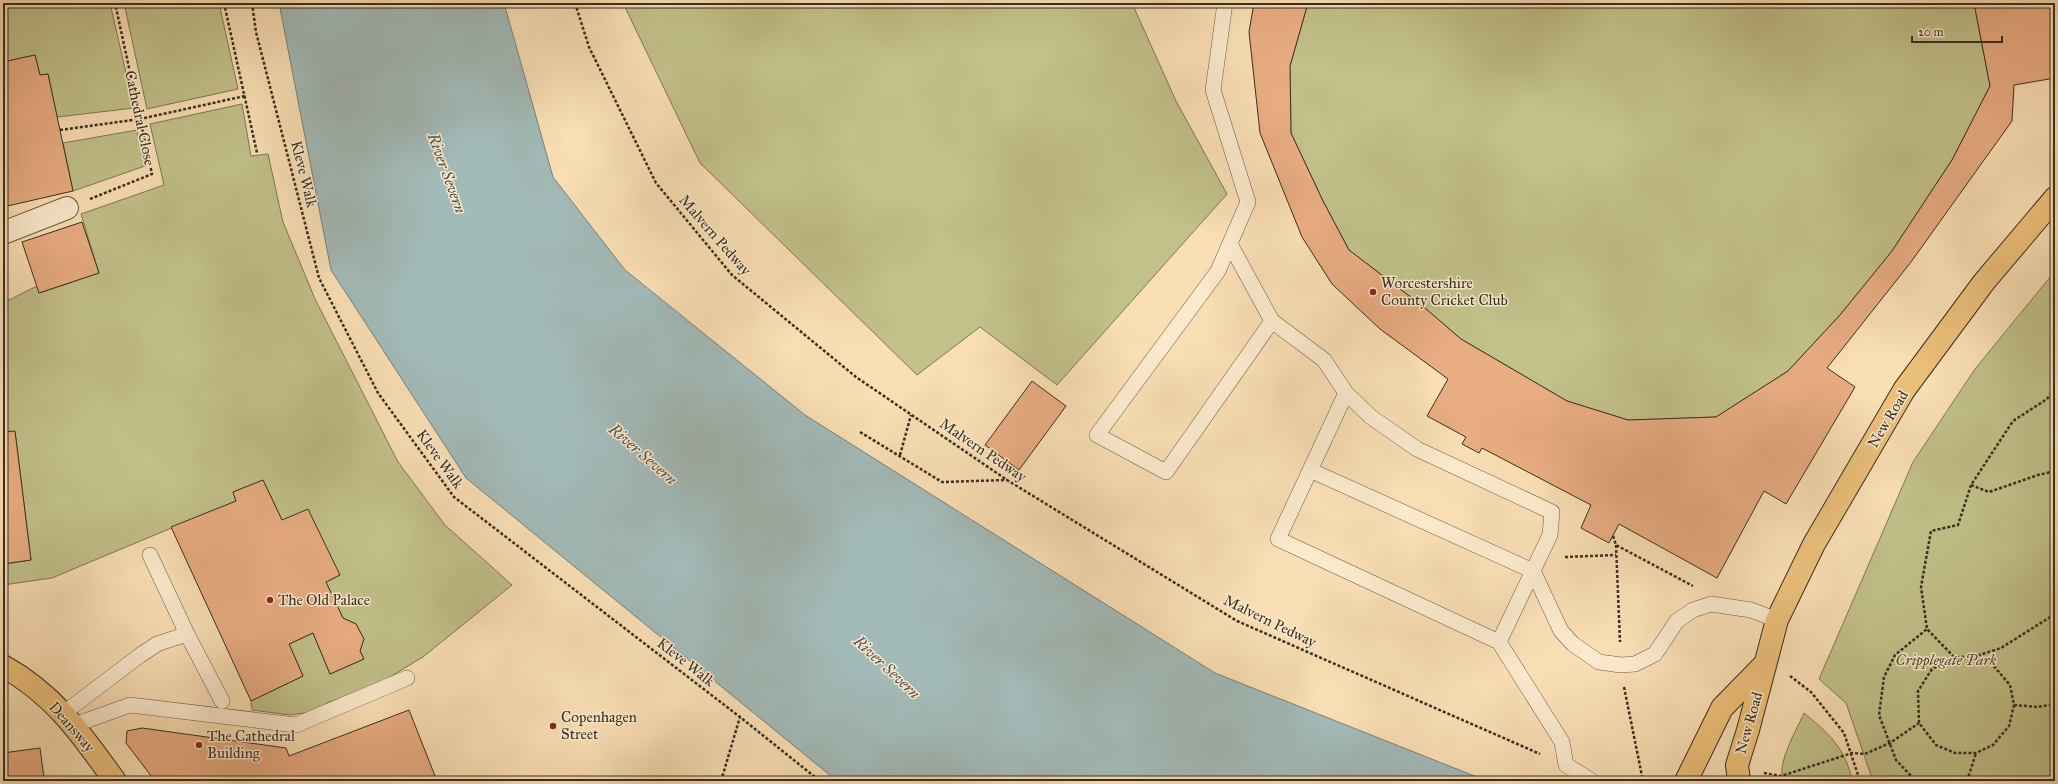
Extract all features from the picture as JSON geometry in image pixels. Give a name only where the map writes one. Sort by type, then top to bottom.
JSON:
[{"type":"main road","name":"New Road","points":[[1748,777],[1737,765],[1748,730],[1764,665],[1778,620],[1814,544],[1904,390],[1984,282],[2055,198]]},
{"type":"main road","name":"New Road","points":[[1686,781],[1722,708],[1764,665]]},
{"type":"main road","name":"Deansway","points":[[3,666],[23,678],[69,719],[115,781]]},
{"type":"street","points":[[3,233],[67,208]]},
{"type":"lane","points":[[1225,3],[1213,90],[1248,202],[1218,271],[1098,436],[1166,472],[1272,321]]},
{"type":"lane","points":[[1230,244],[1272,321],[1324,360],[1346,393],[1371,417],[1417,450],[1552,512],[1550,534],[1499,642]]},
{"type":"lane","points":[[1346,393],[1278,539],[1499,642],[1562,742],[1566,765],[1592,781]]},
{"type":"lane","points":[[1310,470],[1536,565],[1561,631],[1573,644],[1599,662],[1621,665],[1635,664],[1655,654],[1677,620],[1693,610],[1712,604],[1751,610],[1778,620]]},
{"type":"lane","points":[[150,555],[187,634],[222,701]]},
{"type":"lane","points":[[69,719],[139,656],[157,644],[187,634]]},
{"type":"lane","points":[[69,719],[130,705],[296,725],[408,678]]},
{"type":"path","name":"Cathedral Close","points":[[88,200],[152,174],[115,3]]},
{"type":"path","points":[[224,3],[257,153]]},
{"type":"path","name":"Kleve Walk","points":[[252,3],[256,32],[319,278],[378,393],[454,497],[740,717],[820,781]]},
{"type":"path","name":"Malvern Pedway","points":[[575,3],[589,47],[656,183],[732,275],[856,377],[1007,480],[1236,621],[1528,748]]},
{"type":"path","points":[[60,130],[140,119],[244,96]]},
{"type":"path","points":[[1954,657],[1927,629],[1921,587],[1931,531],[1958,525],[1971,485],[2013,421],[2047,399],[2055,388]]},
{"type":"path","points":[[900,455],[911,415]]},
{"type":"path","points":[[860,432],[942,482],[1007,480]]},
{"type":"path","points":[[1971,485],[1989,492],[2038,475],[2055,471]]},
{"type":"path","points":[[1613,536],[1616,545],[1701,590],[1712,604]]},
{"type":"path","points":[[1536,565],[1616,555]]},
{"type":"path","points":[[1973,657],[1992,664],[2010,685],[2014,705],[2009,726],[1994,745],[1976,753],[1955,753],[1936,744],[1919,724],[1918,691],[1932,669],[1954,657],[1973,657],[2001,648],[2055,614]]},
{"type":"path","points":[[1919,781],[1913,778],[1896,760],[1879,715],[1884,677],[1895,655],[1927,629]]},
{"type":"path","points":[[1764,665],[1790,676],[1811,692],[1844,733],[1852,753],[1860,781]]},
{"type":"path","points":[[2014,705],[2038,706],[2055,704]]},
{"type":"path","points":[[721,781],[740,717]]},
{"type":"path","points":[[1748,777],[1781,776],[1852,753],[1865,754],[1890,743],[1919,724]]},
{"type":"path","points":[[1967,781],[1976,753]]},
{"type":"green space","points":[[3,3],[110,3],[134,108],[57,117],[48,74],[40,75],[35,55],[3,62]]},
{"type":"green space","points":[[124,3],[219,3],[238,89],[147,109]]},
{"type":"green space","points":[[623,3],[1132,3],[1176,101],[1227,194],[1057,385],[980,327],[917,375],[700,163]]},
{"type":"green space","points":[[1308,3],[1974,3],[1990,86],[1952,160],[1892,251],[1840,315],[1788,371],[1716,417],[1628,420],[1567,401],[1461,339],[1425,308],[1349,250],[1323,201],[1291,133],[1290,66]]},
{"type":"green space","points":[[242,104],[251,156],[268,154],[283,222],[315,299],[398,462],[445,525],[512,585],[423,657],[370,689],[329,702],[312,712],[290,715],[252,710],[251,701],[303,676],[289,644],[313,633],[330,674],[364,659],[360,651],[364,639],[356,624],[343,618],[326,582],[340,575],[282,520],[263,480],[233,492],[236,501],[52,578],[3,585],[3,564],[31,560],[15,432],[3,432],[3,303],[37,286],[40,293],[99,273],[81,214],[164,185],[150,124]]},
{"type":"green space","points":[[137,130],[145,166],[73,191],[63,143]]},
{"type":"green space","name":"Cripplegate Park","points":[[2055,271],[2055,781],[1873,781],[1846,703],[1819,679],[1913,462],[1975,369]]},
{"type":"green space","points":[[1804,713],[1821,727],[1841,750],[1852,781],[1784,781],[1782,766],[1788,747]]},
{"type":"water","name":"River Severn","points":[[279,3],[504,3],[553,177],[625,270],[805,415],[1215,673],[1487,781],[837,781],[466,478],[331,270]]},
{"type":"building","name":"Worcestershire County Cricket Club","points":[[1254,3],[1308,3],[1290,66],[1291,133],[1323,201],[1349,250],[1425,308],[1461,339],[1567,401],[1628,420],[1716,417],[1788,371],[1840,315],[1892,251],[1952,160],[1990,86],[1974,3],[2055,3],[2055,78],[2014,85],[2012,121],[1911,262],[1827,368],[1855,387],[1786,504],[1764,491],[1717,578],[1619,524],[1609,543],[1581,528],[1591,505],[1482,448],[1479,453],[1462,444],[1466,437],[1427,416],[1448,379],[1380,329],[1332,284],[1302,237],[1260,133],[1249,32]]},
{"type":"building","points":[[35,55],[40,75],[48,74],[73,191],[3,207],[3,62]]},
{"type":"building","points":[[82,222],[99,273],[39,293],[22,242]]},
{"type":"building","points":[[1032,381],[1066,406],[1019,470],[985,445]]},
{"type":"building","points":[[15,431],[31,560],[3,564],[3,432]]},
{"type":"building","name":"The Old Palace","points":[[263,480],[282,520],[308,509],[340,575],[326,582],[343,618],[356,624],[364,639],[360,651],[364,659],[330,674],[313,633],[289,644],[303,676],[251,701],[171,527],[236,501],[233,492]]},
{"type":"building","name":"The Cathedral Building","points":[[409,710],[437,781],[155,781],[126,743],[127,731],[142,728],[286,748],[289,756]]},
{"type":"building","points":[[40,748],[44,778],[3,781],[3,753]]},
{"type":"place","name":"Worcestershire County Cricket Club","points":[[1373,292]]},
{"type":"place","name":"The Old Palace","points":[[270,600]]},
{"type":"place","name":"Copenhagen Street","points":[[553,726]]},
{"type":"place","name":"The Cathedral Building","points":[[199,745]]}]
